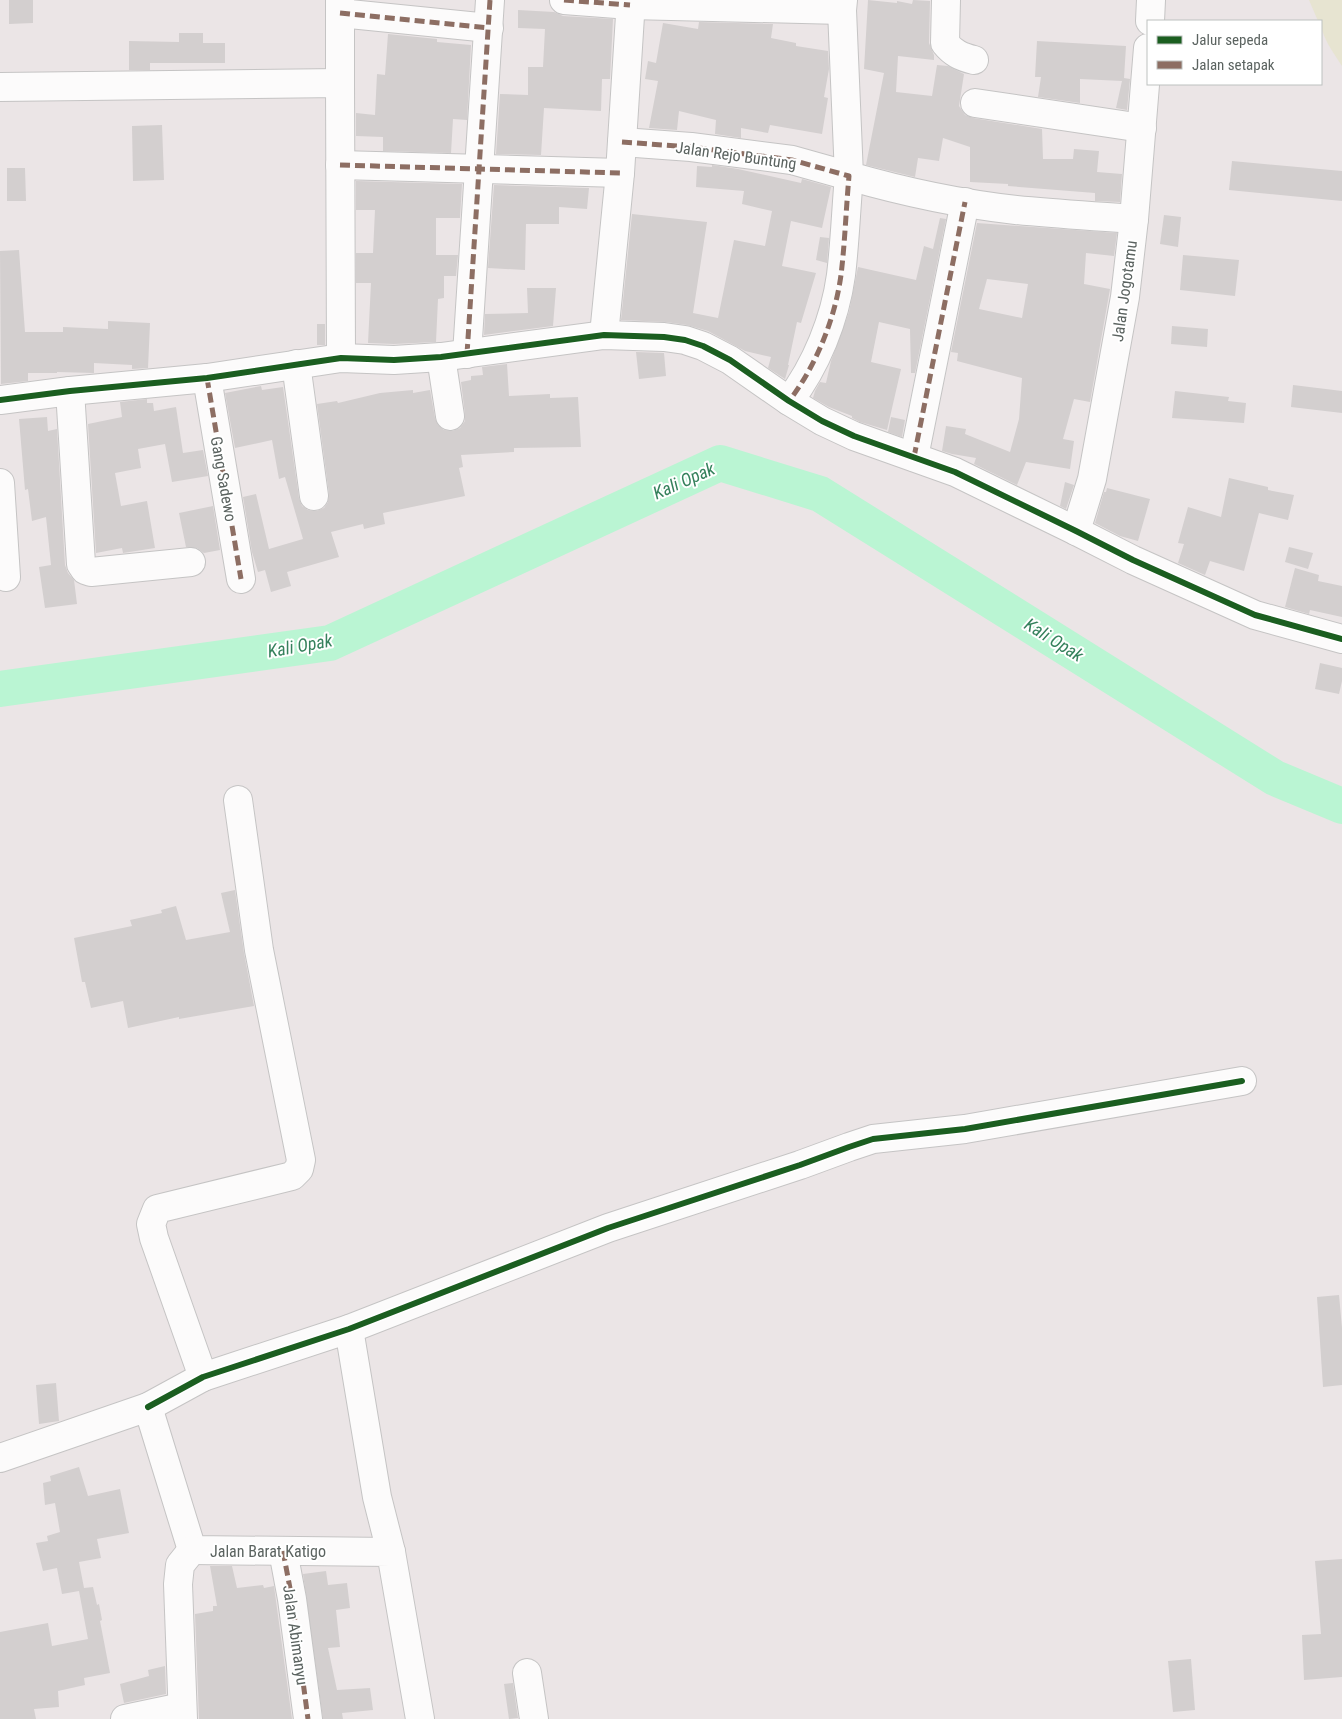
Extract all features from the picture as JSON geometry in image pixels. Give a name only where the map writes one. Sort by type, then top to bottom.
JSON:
[{"type":"street","points":[[450,416],[454,356],[480,168],[490,0]]},
{"type":"street","points":[[564,0],[842,5],[849,176],[840,275],[836,299],[828,325],[812,364],[801,385],[789,401]]},
{"type":"street","points":[[946,0],[945,43],[964,58],[974,60]]},
{"type":"street","points":[[1150,20],[1152,0]]},
{"type":"street","points":[[604,335],[620,173],[631,2]]},
{"type":"street","points":[[341,358],[340,6],[489,28]]},
{"type":"street","name":"Jalan Jogotamu","points":[[1076,531],[1092,479],[1125,297],[1134,219],[1147,61]]},
{"type":"street","points":[[0,87],[340,83]]},
{"type":"street","points":[[976,103],[1142,128]]},
{"type":"street","name":"Jalan Rejo Buntung","points":[[622,142],[691,147],[792,160],[877,184],[965,202],[1016,210],[1134,219]]},
{"type":"street","points":[[340,165],[620,173]]},
{"type":"street","points":[[914,457],[965,202]]},
{"type":"street","points":[[0,400],[70,391],[207,378],[341,358],[394,360],[454,356],[604,335],[664,337],[703,346],[754,375],[789,401],[822,421],[854,436],[955,472],[1133,560],[1255,615],[1342,639]]},
{"type":"street","points":[[296,364],[314,496]]},
{"type":"street","name":"Gang Sadewo","points":[[207,378],[241,580]]},
{"type":"street","points":[[70,391],[81,564],[86,570],[91,572],[191,562]]},
{"type":"street","points":[[0,483],[6,577]]},
{"type":"street","points":[[203,1377],[154,1238],[151,1224],[156,1208],[292,1176],[299,1168],[301,1160],[259,950],[238,800]]},
{"type":"street","points":[[0,1458],[148,1407],[203,1377],[349,1329],[608,1228],[874,1140],[965,1129],[1242,1081]]},
{"type":"street","points":[[349,1329],[377,1497],[391,1552],[420,1719]]},
{"type":"street","name":"Jalan Barat Katigo","points":[[148,1407],[192,1550],[391,1552]]},
{"type":"street","points":[[125,1719],[182,1713],[178,1584],[180,1565],[192,1550]]},
{"type":"street","name":"Jalan Abimanyu","points":[[283,1550],[292,1599],[308,1719]]},
{"type":"street","points":[[527,1673],[534,1719]]},
{"type":"shaded area","points":[[1309,0],[1342,0],[1342,66],[1323,33],[1322,20],[1318,20]]},
{"type":"building","points":[[9,0],[33,0],[33,23],[9,24]]},
{"type":"building","points":[[868,0],[897,3],[897,1],[912,4],[913,0],[930,1],[929,43],[934,60],[898,56],[896,92],[932,96],[937,65],[948,66],[964,74],[959,106],[965,115],[973,118],[1042,129],[1043,159],[1073,159],[1074,149],[1099,151],[1097,172],[1122,174],[1120,202],[1095,201],[1095,193],[970,182],[970,147],[943,138],[939,161],[918,158],[915,177],[866,165],[884,73],[864,69]]},
{"type":"building","points":[[518,10],[554,12],[563,16],[613,19],[610,79],[602,79],[601,111],[544,108],[541,155],[496,154],[500,94],[528,95],[528,67],[543,67],[545,29],[518,28]]},
{"type":"building","points":[[699,22],[773,24],[771,38],[796,43],[796,46],[828,51],[829,69],[824,97],[828,98],[822,134],[770,125],[768,133],[741,128],[741,138],[715,134],[716,120],[679,111],[677,130],[649,128],[658,81],[645,79],[648,61],[656,63],[663,23],[698,29]]},
{"type":"building","points":[[179,33],[203,33],[203,43],[225,43],[225,63],[150,63],[150,70],[129,70],[129,41],[179,42]]},
{"type":"building","points":[[388,34],[471,45],[467,120],[453,119],[451,153],[383,151],[383,137],[356,136],[356,113],[375,115],[377,74],[385,75]]},
{"type":"building","points":[[1037,41],[1126,46],[1124,78],[1130,79],[1127,110],[1116,108],[1122,81],[1080,79],[1080,103],[1038,97],[1041,77],[1035,77]]},
{"type":"building","points":[[162,125],[164,180],[133,181],[132,126]]},
{"type":"building","points":[[1232,161],[1342,171],[1342,201],[1229,190]]},
{"type":"building","points":[[712,165],[801,183],[802,179],[831,187],[822,228],[791,221],[782,266],[816,273],[801,323],[797,322],[785,379],[768,368],[771,357],[745,351],[708,331],[666,322],[621,320],[632,214],[707,222],[693,313],[718,318],[734,240],[765,246],[772,211],[742,204],[744,191],[696,187],[697,166],[712,167]]},
{"type":"building","points":[[7,168],[25,168],[26,201],[7,201]]},
{"type":"building","points":[[356,181],[462,184],[460,218],[436,218],[436,255],[458,255],[456,276],[444,276],[444,298],[438,299],[436,342],[368,343],[371,283],[356,283],[356,253],[373,253],[375,210],[356,210]]},
{"type":"building","points":[[494,185],[589,188],[587,209],[559,207],[559,224],[526,224],[525,270],[488,268]]},
{"type":"building","points":[[1164,215],[1181,217],[1178,247],[1160,244]]},
{"type":"building","points":[[940,218],[946,219],[915,373],[911,373],[910,329],[879,322],[871,362],[901,369],[887,430],[860,422],[852,418],[852,416],[813,398],[820,382],[826,383],[831,361],[849,312],[858,267],[916,280],[924,246],[933,249]]},
{"type":"building","points":[[977,223],[1117,233],[1114,256],[1086,253],[1084,284],[1110,289],[1090,402],[1074,399],[1063,439],[1074,441],[1070,469],[1026,462],[1017,485],[974,464],[976,458],[942,451],[946,426],[966,429],[965,434],[1010,452],[1019,419],[1022,378],[957,361],[958,353],[951,352]],"holes":[[[987,279],[1028,284],[1022,318],[979,309]]]},
{"type":"building","points":[[820,237],[829,238],[827,263],[816,260]]},
{"type":"building","points":[[19,250],[25,332],[63,332],[63,327],[108,329],[108,321],[150,323],[148,368],[132,369],[132,365],[94,363],[94,373],[28,373],[28,381],[1,384],[0,251]]},
{"type":"building","points":[[1183,255],[1239,260],[1235,296],[1180,290]]},
{"type":"building","points":[[527,288],[556,288],[553,326],[484,335],[485,314],[528,313]]},
{"type":"building","points":[[317,324],[325,324],[325,345],[317,345]]},
{"type":"building","points":[[1172,326],[1208,329],[1207,347],[1171,344]]},
{"type":"building","points":[[636,352],[664,353],[666,376],[639,379]]},
{"type":"building","points":[[507,364],[509,396],[550,394],[550,398],[578,397],[581,447],[514,448],[514,452],[461,455],[463,467],[459,468],[465,496],[383,513],[385,524],[364,529],[363,524],[331,532],[339,557],[287,572],[291,586],[271,592],[265,570],[258,572],[252,552],[243,497],[256,494],[269,549],[303,539],[285,477],[279,479],[272,440],[235,448],[225,393],[261,386],[262,390],[283,387],[299,498],[302,506],[308,510],[316,511],[324,508],[328,502],[329,494],[317,404],[337,401],[338,403],[380,393],[413,390],[413,393],[430,390],[438,425],[444,430],[453,431],[460,428],[465,421],[461,382],[471,380],[471,376],[483,375],[482,367]]},
{"type":"building","points":[[1293,385],[1342,391],[1342,413],[1291,407]]},
{"type":"building","points":[[1175,391],[1229,397],[1228,401],[1246,403],[1244,423],[1172,418]]},
{"type":"building","points":[[147,399],[147,403],[153,403],[154,411],[176,407],[183,453],[203,450],[208,476],[172,482],[165,444],[138,449],[141,468],[115,473],[121,506],[147,501],[155,548],[123,553],[122,548],[96,553],[88,424],[122,417],[120,402]]},
{"type":"building","points":[[47,417],[48,431],[57,429],[65,565],[68,573],[74,580],[77,604],[45,608],[39,567],[51,565],[46,517],[32,521],[28,489],[25,490],[19,419]]},
{"type":"building","points":[[891,417],[905,420],[902,437],[888,432]]},
{"type":"building","points":[[1229,478],[1268,487],[1268,490],[1294,495],[1288,520],[1259,513],[1244,571],[1210,561],[1205,575],[1178,563],[1184,544],[1178,543],[1188,507],[1221,517]]},
{"type":"building","points":[[1065,482],[1074,485],[1066,509],[1060,506]]},
{"type":"building","points":[[1107,488],[1150,499],[1138,541],[1120,536],[1095,523],[1104,492],[1106,492]]},
{"type":"building","points":[[213,506],[220,550],[204,553],[197,548],[186,547],[179,513]]},
{"type":"building","points":[[1289,547],[1313,553],[1308,569],[1285,562]]},
{"type":"building","points":[[1295,568],[1319,575],[1318,581],[1342,586],[1342,617],[1310,610],[1309,614],[1285,607]]},
{"type":"building","points":[[1320,663],[1342,668],[1339,694],[1315,689]]},
{"type":"building","points":[[235,890],[254,1006],[179,1019],[179,1017],[128,1028],[123,1001],[91,1008],[85,982],[82,982],[74,938],[132,926],[130,920],[162,913],[161,910],[176,906],[186,940],[230,932],[221,893]]},
{"type":"building","points":[[1339,1295],[1342,1328],[1342,1385],[1323,1387],[1317,1297]]},
{"type":"building","points":[[56,1383],[59,1421],[39,1424],[36,1385]]},
{"type":"building","points":[[79,1467],[88,1496],[120,1489],[129,1533],[97,1539],[101,1558],[79,1562],[84,1588],[93,1587],[97,1605],[99,1604],[102,1620],[100,1621],[110,1673],[84,1678],[85,1685],[58,1691],[59,1707],[34,1709],[36,1719],[0,1719],[0,1632],[48,1623],[52,1646],[88,1639],[79,1591],[62,1594],[57,1568],[43,1571],[36,1543],[48,1541],[47,1536],[60,1532],[55,1503],[45,1505],[43,1483],[51,1481],[50,1476]]},
{"type":"building","points":[[1342,1559],[1342,1677],[1304,1680],[1302,1635],[1321,1634],[1315,1561]]},
{"type":"building","points":[[210,1566],[232,1566],[237,1588],[263,1585],[264,1588],[274,1586],[292,1719],[199,1719],[195,1614],[213,1611],[213,1606],[217,1606]]},
{"type":"building","points":[[326,1571],[328,1585],[347,1583],[350,1608],[336,1610],[340,1647],[328,1648],[337,1690],[370,1688],[373,1710],[342,1713],[343,1719],[323,1719],[303,1574]]},
{"type":"building","points":[[1191,1659],[1195,1710],[1173,1712],[1168,1661]]},
{"type":"building","points":[[165,1666],[166,1694],[124,1703],[120,1684],[149,1676],[148,1670]]},
{"type":"building","points":[[513,1683],[518,1718],[509,1719],[504,1684]]},
{"type":"waterway","name":"Kali Opak","points":[[0,689],[330,643],[720,463],[820,494],[1275,778],[1342,806]]},
{"type":"marked path","points":[[467,354],[490,0]]},
{"type":"marked path","points":[[564,0],[630,5]]},
{"type":"marked path","points":[[340,13],[489,28]]},
{"type":"marked path","points":[[622,142],[691,147],[792,160],[849,176],[844,250],[834,308],[816,357],[808,373],[789,401]]},
{"type":"marked path","points":[[340,165],[620,173]]},
{"type":"marked path","points":[[914,457],[965,202]]},
{"type":"marked path","points":[[207,378],[241,579]]},
{"type":"marked path","points":[[283,1551],[292,1599],[308,1719]]},
{"type":"cycle path","points":[[0,400],[70,391],[207,378],[341,358],[394,360],[441,357],[604,335],[664,337],[685,340],[703,346],[730,360],[789,401],[822,421],[854,436],[955,472],[1133,560],[1255,615],[1342,639]]},
{"type":"cycle path","points":[[148,1407],[203,1377],[349,1329],[608,1228],[873,1139],[965,1129],[1242,1081]]}]
